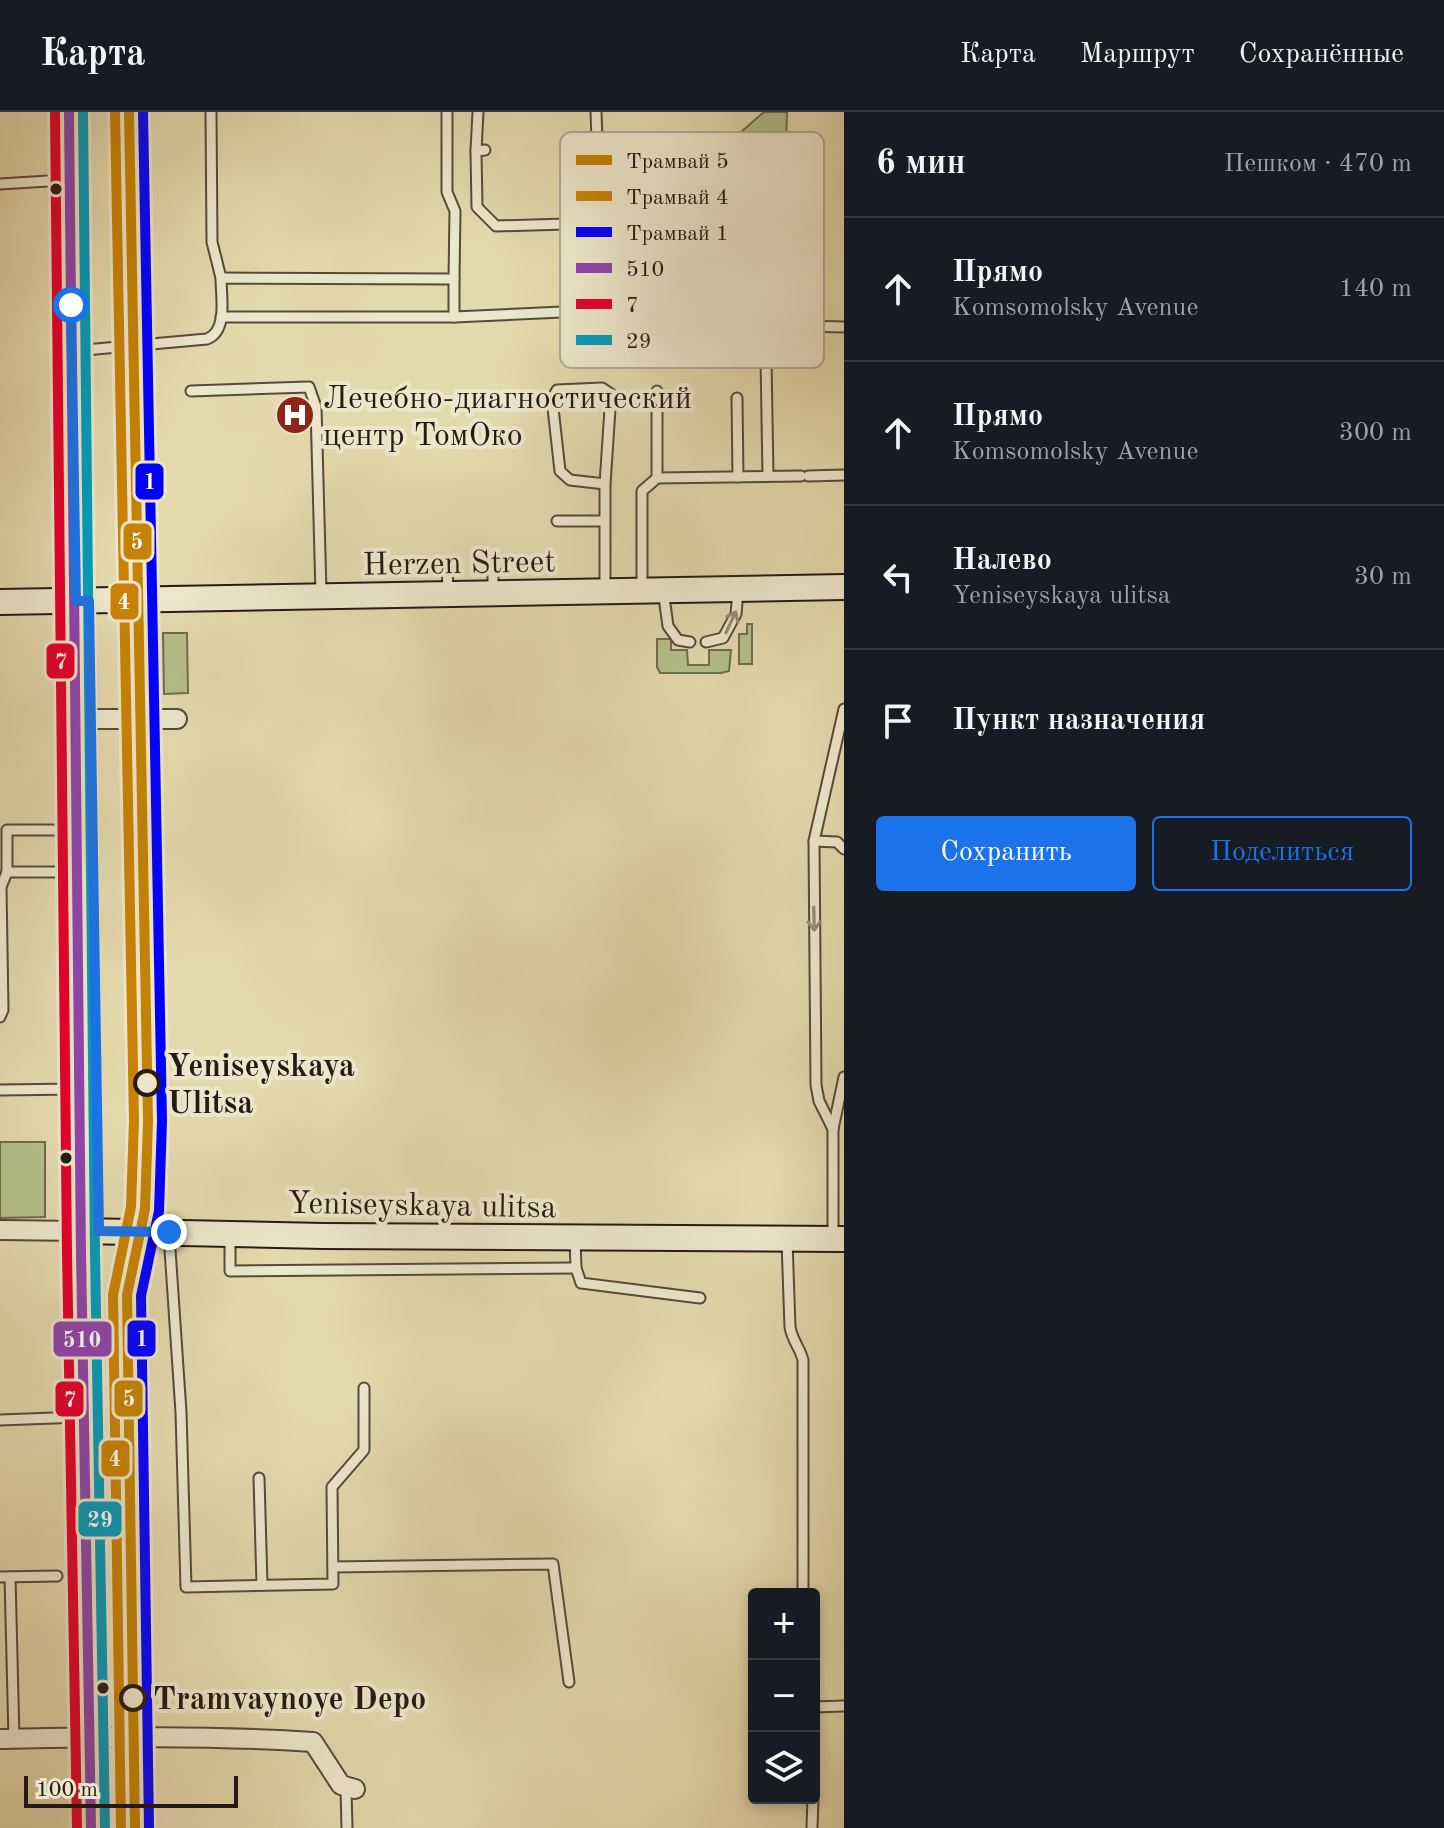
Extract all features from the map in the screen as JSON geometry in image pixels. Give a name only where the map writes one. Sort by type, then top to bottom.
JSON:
[{"type":"main road","points":[[69,112],[82,601],[90,1231],[84,1417],[98,1737],[108,1828]]},
{"type":"main road","points":[[82,601],[85,350],[83,112]]},
{"type":"main road","points":[[84,719],[77,830],[80,1089],[99,1417],[98,1737],[91,1828]]},
{"type":"street","name":"Herzen Street","points":[[0,602],[844,587]]},
{"type":"street","points":[[84,719],[177,719]]},
{"type":"street","name":"Yeniseyskaya ulitsa","points":[[0,1230],[839,1239]]},
{"type":"street","points":[[7,1739],[229,1737],[313,1742],[336,1780],[351,1789]]},
{"type":"lane","points":[[85,350],[207,339],[219,330],[221,278],[212,242],[211,112]]},
{"type":"lane","points":[[447,112],[447,192],[455,211],[454,317]]},
{"type":"lane","points":[[478,112],[477,207],[496,226],[560,224]]},
{"type":"lane","points":[[596,112],[597,132]]},
{"type":"lane","points":[[0,184],[70,180]]},
{"type":"lane","points":[[221,278],[454,279]]},
{"type":"lane","points":[[221,317],[454,317],[560,312]]},
{"type":"lane","points":[[824,327],[844,327]]},
{"type":"lane","points":[[766,368],[768,476]]},
{"type":"lane","points":[[191,391],[309,387],[316,407],[321,596]]},
{"type":"lane","points":[[605,484],[570,480],[560,471],[552,399],[557,390],[602,388],[610,391],[604,521],[606,591]]},
{"type":"lane","points":[[657,391],[657,478]]},
{"type":"lane","points":[[737,398],[738,477]]},
{"type":"lane","points":[[690,642],[678,640],[668,626],[662,603],[652,590],[642,491],[657,478],[844,475]]},
{"type":"lane","points":[[557,521],[604,521]]},
{"type":"lane","points":[[493,565],[493,593]]},
{"type":"lane","points":[[447,566],[448,594]]},
{"type":"lane","points":[[706,642],[723,638],[736,614],[738,589]]},
{"type":"lane","points":[[833,1129],[819,1101],[816,1085],[814,841],[844,709]]},
{"type":"lane","points":[[0,1017],[3,1010],[1,887],[7,872],[7,830],[77,830]]},
{"type":"lane","points":[[814,841],[837,842],[844,849]]},
{"type":"lane","points":[[7,872],[77,872]]},
{"type":"lane","points":[[839,1239],[833,1129],[844,1077]]},
{"type":"lane","points":[[0,1090],[80,1089]]},
{"type":"lane","points":[[169,1232],[181,1412],[186,1587],[333,1584],[332,1487],[364,1450],[364,1388]]},
{"type":"lane","points":[[230,1233],[230,1271],[576,1268]]},
{"type":"lane","points":[[575,1238],[576,1268],[581,1283],[700,1298]]},
{"type":"lane","points":[[787,1239],[790,1327],[792,1339],[800,1348],[803,1360],[803,1588]]},
{"type":"lane","points":[[0,1420],[84,1417]]},
{"type":"lane","points":[[259,1478],[262,1585]]},
{"type":"lane","points":[[333,1567],[553,1564],[569,1682]]},
{"type":"lane","points":[[7,1739],[13,1667],[5,1577],[57,1576]]},
{"type":"lane","points":[[0,1667],[13,1667]]},
{"type":"lane","points":[[820,1707],[844,1706]]},
{"type":"lane","points":[[347,1828],[351,1789]]},
{"type":"lane","points":[[812,1828],[813,1804]]},
{"type":"green space","points":[[764,112],[787,112],[786,132],[741,132]]},
{"type":"green space","points":[[747,624],[752,624],[752,664],[739,664],[739,634],[747,634]]},
{"type":"green space","points":[[163,633],[187,633],[188,693],[164,694]]},
{"type":"green space","points":[[657,639],[671,639],[671,650],[687,650],[688,665],[709,665],[709,650],[731,650],[729,671],[660,673],[657,667]]},
{"type":"green space","points":[[0,1142],[45,1142],[45,1217],[0,1218]]},
{"type":"tram line","name":"4","points":[[115,112],[134,1121],[131,1207],[113,1295],[121,1828]]},
{"type":"tram line","name":"5","points":[[129,112],[148,1121],[145,1209],[127,1295],[135,1828]]},
{"type":"tram line","name":"1","points":[[143,112],[162,1121],[159,1211],[141,1296],[149,1828]]},
{"type":"tram line","points":[[148,1121],[155,1147]]},
{"type":"transit line","name":"7","points":[[55,112],[67,1253],[77,1828]]},
{"type":"transit line","name":"510","points":[[69,112],[81,1253],[91,1828]]},
{"type":"transit line","name":"29","points":[[83,112],[95,1253],[105,1828]]},
{"type":"place","name":"Лечебно-диагностический центр ТомОко","points":[[295,415]]},
{"type":"place","name":"Yeniseyskaya Ulitsa","points":[[147,1083]]},
{"type":"place","name":"Tramvaynoye Depo","points":[[133,1698]]},
{"type":"route","points":[[71,305],[76,601],[89,601],[99,1231],[169,1232]]}]
